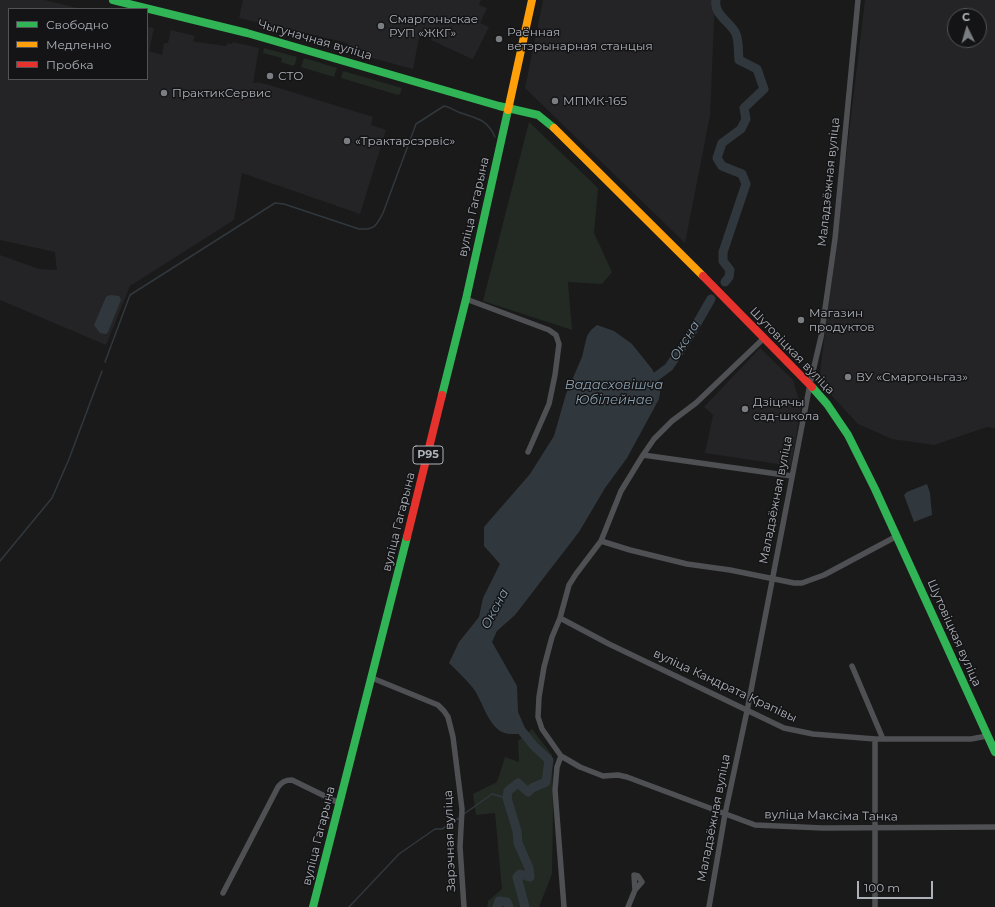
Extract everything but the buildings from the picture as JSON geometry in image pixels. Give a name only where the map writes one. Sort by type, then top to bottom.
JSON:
[{"type":"main road","name":"Чыгуначная вуліца","points":[[113,0],[170,13],[304,48],[508,108]]},
{"type":"main road","name":"вуліца Гагарына","points":[[313,907],[372,678],[466,299],[532,0]]},
{"type":"main road","name":"Шутовіцкая вуліца","points":[[508,108],[538,115],[553,127],[810,384],[827,404],[848,435],[897,536],[995,752]]},
{"type":"street","name":"Маладзёжная вуліца","points":[[709,907],[725,814],[747,711],[810,384],[822,337],[835,239],[858,0]]},
{"type":"street","points":[[466,299],[550,330],[556,335],[559,344],[549,404],[528,452]]},
{"type":"street","points":[[564,907],[555,790],[557,767],[561,756],[542,729],[538,717],[539,697],[544,668],[569,585],[601,541],[621,491],[643,454],[654,439],[672,421],[696,403],[764,338]]},
{"type":"street","points":[[643,454],[792,476]]},
{"type":"street","points":[[601,541],[630,550],[687,564],[802,583],[824,575],[897,536]]},
{"type":"street","name":"вуліца Кандрата Крапівы","points":[[560,618],[609,644],[747,711],[784,728],[798,732],[875,739],[971,739],[987,736]]},
{"type":"street","points":[[852,666],[882,739]]},
{"type":"street","name":"Зарэчная вуліца","points":[[372,678],[438,706],[448,717],[453,737],[462,809],[460,847],[464,907]]},
{"type":"street","points":[[875,739],[875,907]]},
{"type":"street","name":"вуліца Максіма Танка","points":[[561,756],[580,767],[603,776],[618,775],[627,777],[755,825],[773,827],[874,828],[995,827]]},
{"type":"street","points":[[223,893],[281,783],[286,780],[292,780],[339,803]]},
{"type":"street","points":[[628,907],[635,890]]},
{"type":"shaded area","points":[[0,0],[45,0],[77,8],[8,8],[8,80],[148,80],[148,27],[154,28],[149,51],[162,55],[164,43],[168,43],[171,30],[195,36],[193,41],[196,42],[227,46],[227,43],[232,44],[233,42],[259,48],[253,83],[257,82],[269,85],[373,117],[371,125],[386,130],[360,214],[242,173],[234,220],[130,286],[106,345],[0,300],[0,255],[39,269],[57,270],[55,252],[0,240]]},
{"type":"shaded area","points":[[243,0],[481,0],[479,5],[487,8],[480,23],[489,27],[472,59],[431,40],[432,38],[420,33],[413,69],[346,51],[348,43],[239,18]]},
{"type":"shaded area","points":[[543,0],[715,0],[710,116],[685,243],[525,88]]},
{"type":"shaded area","points":[[865,0],[995,0],[995,428],[987,427],[934,445],[892,439],[858,424],[819,382]]},
{"type":"shaded area","points":[[264,48],[297,57],[295,64],[293,66],[281,62],[282,58],[263,53]]},
{"type":"shaded area","points":[[304,58],[337,68],[334,77],[301,67]]},
{"type":"shaded area","points":[[343,71],[402,88],[400,94],[398,95],[341,78]]},
{"type":"shaded area","points":[[529,122],[598,188],[594,233],[612,272],[602,284],[568,282],[572,330],[483,301]]},
{"type":"shaded area","points":[[760,348],[793,380],[801,407],[791,466],[705,453],[713,415],[704,407]]},
{"type":"shaded area","points":[[532,729],[552,755],[552,874],[539,907],[487,907],[488,901],[502,889],[495,813],[476,815],[473,794],[497,782],[505,757],[519,762],[518,741]]},
{"type":"water","points":[[110,295],[119,296],[121,300],[108,332],[106,334],[100,333],[94,325],[106,297]]},
{"type":"water","name":"Вадасховішча Юбілейнае","points":[[597,325],[614,331],[632,344],[652,369],[661,386],[659,399],[627,458],[605,488],[579,532],[515,615],[497,631],[492,642],[517,686],[518,712],[525,728],[525,732],[523,733],[506,733],[493,725],[473,688],[449,663],[459,642],[479,617],[483,598],[500,564],[484,546],[484,527],[530,474],[554,436],[566,394],[582,357],[587,336]]},
{"type":"water","points":[[927,484],[930,493],[932,515],[914,522],[904,495],[907,492]]},
{"type":"waterway","name":"Оксна","points":[[716,0],[717,10],[736,34],[739,60],[757,69],[764,89],[744,108],[746,119],[741,129],[722,143],[717,158],[722,166],[742,174],[746,184],[723,252],[723,261],[730,270],[729,277],[725,282]]},
{"type":"waterway","points":[[105,362],[130,295],[275,203],[284,204],[359,229],[369,229],[377,224],[383,213],[416,124],[444,106],[481,120],[489,126],[495,137]]},
{"type":"waterway","name":"Оксна","points":[[646,384],[669,367],[711,299]]},
{"type":"waterway","points":[[0,561],[52,498],[69,459],[102,371]]},
{"type":"waterway","name":"Оксна","points":[[517,725],[534,746],[549,760],[546,782],[532,788],[528,792],[518,783],[508,791],[507,798],[517,831],[518,843],[529,868],[530,877],[520,874],[517,877],[525,907]]},
{"type":"waterway","points":[[464,814],[492,794],[507,798]]},
{"type":"waterway","points":[[349,907],[399,854],[435,829],[442,829],[459,818]]},
{"type":"waterway","name":"Оксна","points":[[497,907],[499,901],[507,902],[509,907]]},
{"type":"traffic: fast","points":[[113,0],[145,8]]},
{"type":"traffic: fast","points":[[148,9],[247,33],[499,106],[538,115],[554,128]]},
{"type":"traffic: fast","points":[[442,395],[466,299],[508,110]]},
{"type":"traffic: fast","points":[[812,387],[827,404],[848,435],[875,489],[995,752]]},
{"type":"traffic: fast","points":[[313,907],[407,537]]},
{"type":"traffic: slow","points":[[508,110],[532,0]]},
{"type":"traffic: slow","points":[[554,128],[703,276]]},
{"type":"traffic: jam","points":[[703,276],[812,387]]},
{"type":"traffic: jam","points":[[407,537],[442,395]]},
{"type":"place","name":"Смаргоньскае РУП «ЖКГ»","points":[[381,26]]},
{"type":"place","name":"Раённая ветэрынарная станцыя","points":[[499,39]]},
{"type":"place","name":"СТО","points":[[270,76]]},
{"type":"place","name":"ПрактикСервис","points":[[164,93]]},
{"type":"place","name":"МПМК-165","points":[[555,101]]},
{"type":"place","name":"«Трактарсэрвіс»","points":[[347,141]]},
{"type":"place","name":"Магазин продуктов","points":[[801,320]]},
{"type":"place","name":"ВУ «Смаргоньгаз»","points":[[848,377]]},
{"type":"place","name":"Дзіцячы сад-школа","points":[[745,409]]}]
